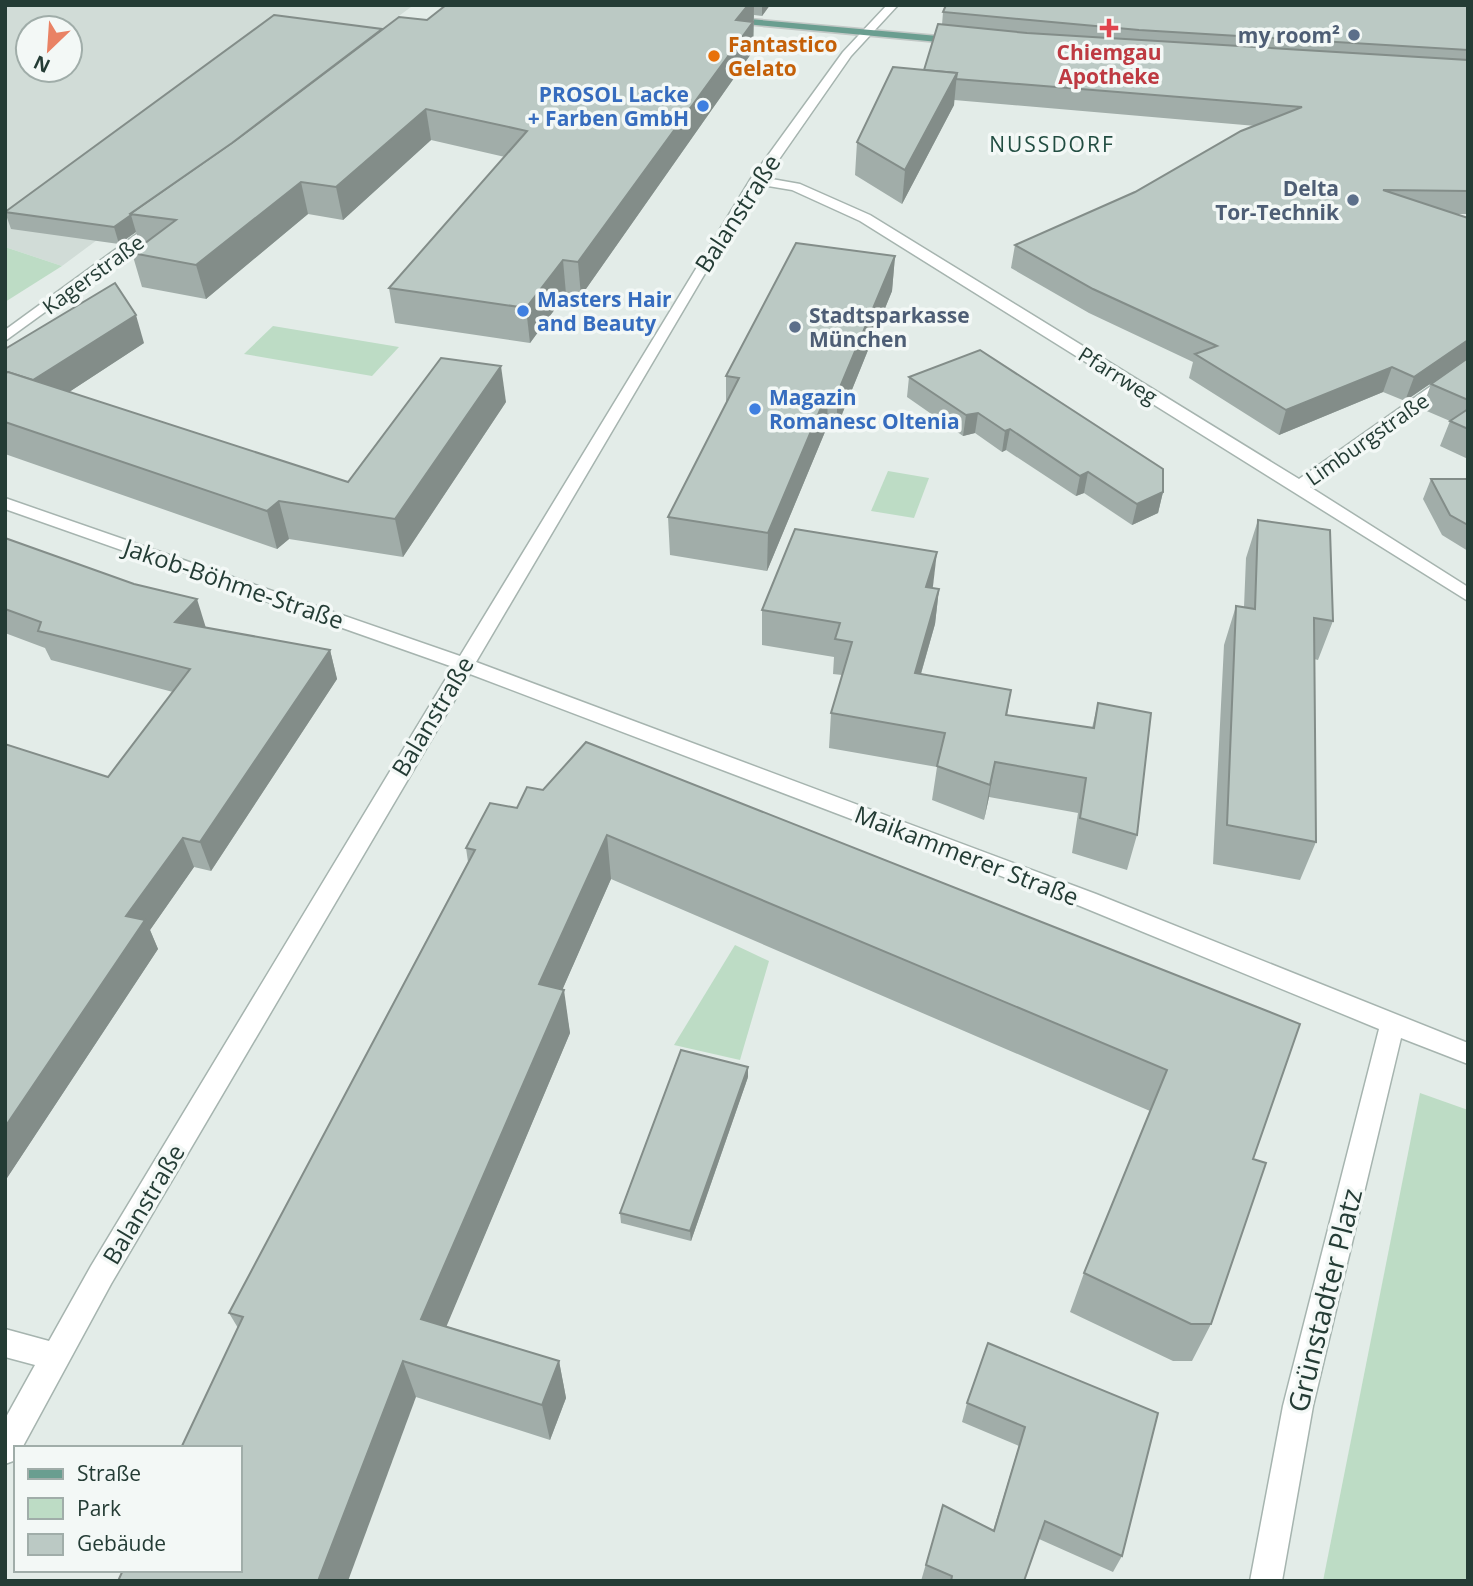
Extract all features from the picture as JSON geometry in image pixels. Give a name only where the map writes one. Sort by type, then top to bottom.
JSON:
[{"type":"main road","points":[[713,18],[973,42]]},
{"type":"street","name":"Balanstraße","points":[[5,1449],[55,1357],[463,664],[756,180],[865,33],[892,5]]},
{"type":"street","name":"Pfarrweg","points":[[756,180],[795,187],[865,218],[1299,487],[1468,596]]},
{"type":"street","name":"Kagerstraße","points":[[5,337],[174,214]]},
{"type":"street","name":"Limburgstraße","points":[[1299,487],[1468,365]]},
{"type":"street","name":"Jakob-Böhme-Straße","points":[[5,503],[463,664]]},
{"type":"street","name":"Maikammerer Straße","points":[[463,664],[1088,900],[1468,1054]]},
{"type":"street","name":"Grünstadter Platz","points":[[1266,1581],[1298,1406],[1393,1022]]},
{"type":"street","points":[[5,1343],[55,1357]]},
{"type":"shaded area","points":[[5,5],[411,7],[62,266],[5,247]]},
{"type":"green space","points":[[5,247],[62,266],[5,302]]},
{"type":"green space","points":[[273,326],[399,347],[372,376],[244,354]]},
{"type":"green space","points":[[888,471],[929,478],[914,518],[871,511]]},
{"type":"green space","points":[[735,945],[769,961],[740,1060],[674,1045]]},
{"type":"green space","points":[[1420,1093],[1468,1110],[1468,1581],[1323,1581]]},
{"type":"building","points":[[446,5],[748,5],[736,20],[753,22],[578,262],[563,260],[526,308],[389,288],[527,131],[426,109],[336,187],[301,182],[196,265],[132,253],[176,220],[130,214],[236,140],[399,17],[427,20]]},
{"type":"building","points":[[946,5],[1468,5],[1468,50],[1139,30],[943,12]]},
{"type":"building","points":[[274,15],[382,29],[232,143],[114,227],[5,212]]},
{"type":"building","points":[[938,24],[1027,33],[1468,60],[1468,191],[1383,190],[1468,218],[1468,340],[1414,377],[1392,367],[1286,410],[1195,354],[1217,346],[1093,289],[1015,245],[1135,192],[1241,131],[1302,107],[956,79],[957,73],[924,70]]},
{"type":"building","points":[[893,67],[957,73],[905,170],[857,142]]},
{"type":"building","points":[[796,243],[895,256],[838,392],[828,391],[768,533],[668,517],[739,378],[726,376]]},
{"type":"building","points":[[115,283],[136,315],[33,380],[5,373],[5,349]]},
{"type":"building","points":[[980,350],[1163,469],[1163,492],[1137,504],[1088,472],[1080,476],[1010,429],[1005,431],[978,413],[966,415],[909,377]]},
{"type":"building","points":[[441,358],[501,366],[395,519],[279,501],[267,511],[5,422],[5,373],[8,372],[348,482]]},
{"type":"building","points":[[1468,358],[1468,400],[1431,384]]},
{"type":"building","points":[[1468,409],[1468,429],[1450,421]]},
{"type":"building","points":[[1431,479],[1468,479],[1468,525],[1450,515]]},
{"type":"building","points":[[1258,520],[1330,530],[1333,621],[1314,618],[1316,842],[1227,825],[1236,606],[1255,609]]},
{"type":"building","points":[[795,529],[937,552],[926,587],[939,589],[915,673],[1011,690],[1006,715],[1094,728],[1098,703],[1151,713],[1137,835],[1080,818],[1086,778],[995,762],[990,785],[937,766],[945,733],[831,713],[852,642],[835,639],[840,623],[762,610]]},
{"type":"building","points":[[5,538],[134,584],[197,599],[175,622],[330,650],[200,842],[183,838],[126,916],[145,920],[5,1127],[5,744],[108,777],[190,669],[38,631],[41,622],[5,609]]},
{"type":"building","points":[[586,742],[1300,1024],[1253,1159],[1266,1163],[1211,1324],[1191,1324],[1084,1273],[1167,1070],[607,835],[539,984],[564,990],[421,1319],[559,1361],[542,1405],[403,1361],[318,1581],[118,1581],[122,1572],[242,1572],[242,1446],[182,1446],[243,1317],[229,1313],[475,850],[466,848],[490,803],[517,808],[527,787],[543,790]]},
{"type":"building","points":[[681,1050],[748,1067],[690,1231],[620,1213]]},
{"type":"building","points":[[988,1343],[1158,1413],[1122,1556],[1045,1521],[1024,1581],[951,1581],[952,1576],[926,1565],[943,1505],[994,1531],[1025,1427],[967,1403]]},
{"type":"place","name":"Chiemgau Apotheke","points":[[1109,28]]},
{"type":"place","name":"my room²","points":[[1354,35]]},
{"type":"place","name":"Fantastico Gelato","points":[[714,56]]},
{"type":"place","name":"PROSOL Lacke + Farben GmbH","points":[[703,106]]},
{"type":"place","name":"Delta Tor-Technik","points":[[1353,200]]},
{"type":"place","name":"Masters Hair and Beauty","points":[[523,311]]},
{"type":"place","name":"Stadtsparkasse München","points":[[795,327]]},
{"type":"place","name":"Magazin Romanesc Oltenia","points":[[755,409]]},
{"type":"district","name":"NUSSDORF","points":[[1052,144]]}]
